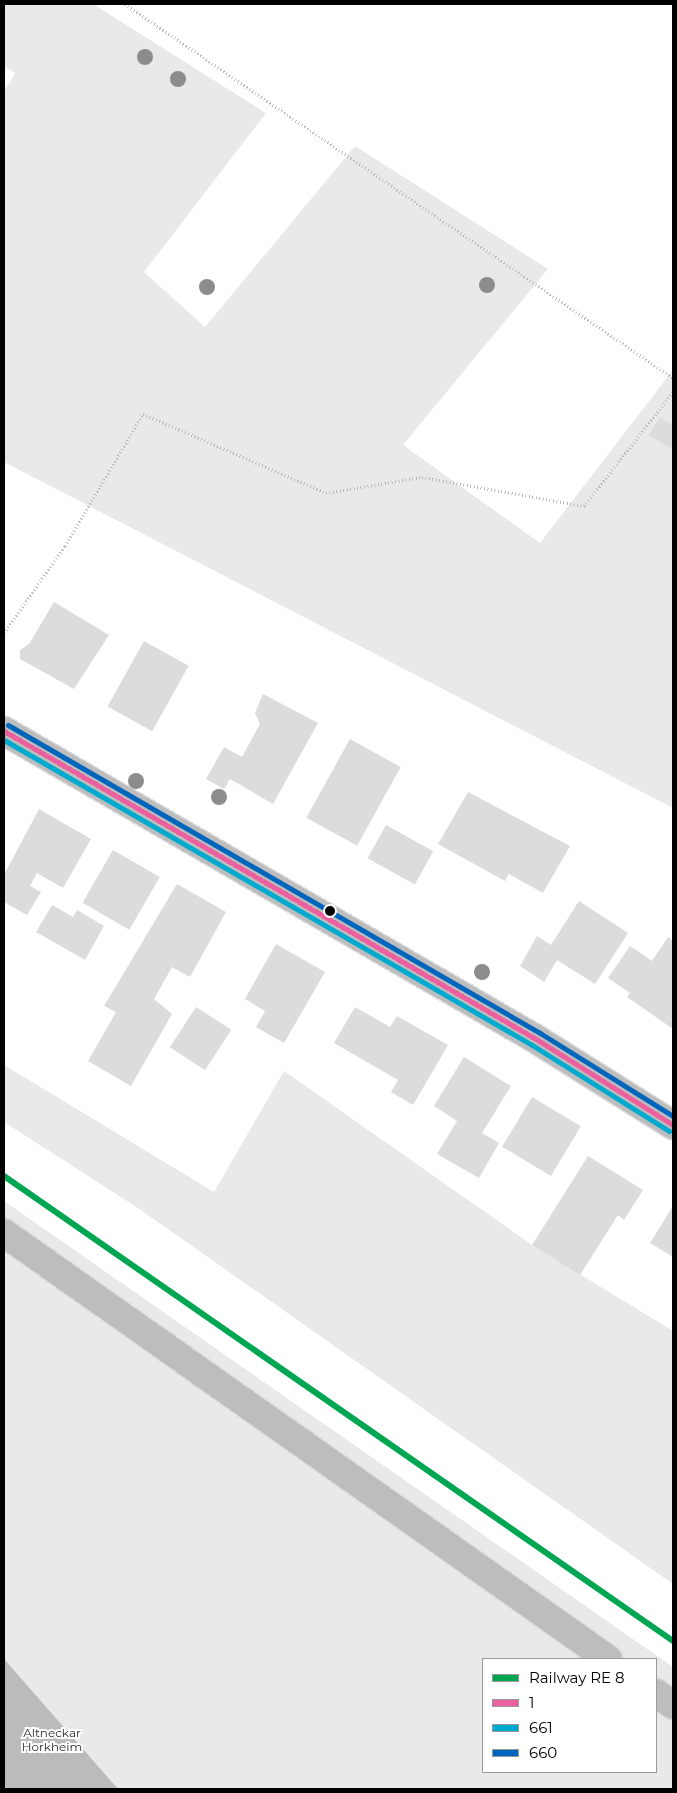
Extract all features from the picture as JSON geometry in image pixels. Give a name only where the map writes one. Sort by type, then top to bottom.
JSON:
[{"type":"main road","points":[[4,731],[536,1039],[673,1125]]},
{"type":"main road","points":[[4,1233],[607,1658]]},
{"type":"main road","points":[[657,1694],[673,1706]]},
{"type":"path","points":[[125,4],[634,355],[673,378]]},
{"type":"path","points":[[4,633],[65,546],[143,414],[326,493],[422,478],[584,506],[673,392]]},
{"type":"green space","points":[[4,4],[93,4],[266,113],[144,272],[205,327],[355,146],[548,269],[403,445],[540,543],[673,370],[673,808],[4,462],[4,92],[15,73],[4,66]]},
{"type":"green space","points":[[4,1065],[214,1192],[284,1071],[532,1245],[673,1331],[673,1584],[138,1208],[4,1122]]},
{"type":"green space","name":"Altneckar Horkheim","points":[[4,1201],[673,1667],[673,1789],[4,1789]]},
{"type":"shaded area","points":[[4,1659],[118,1789],[4,1789]]},
{"type":"building","points":[[660,417],[673,425],[673,450],[649,435]]},
{"type":"building","points":[[54,602],[109,635],[74,689],[20,659],[20,650],[29,644]]},
{"type":"building","points":[[144,641],[189,666],[152,731],[108,707]]},
{"type":"building","points":[[263,694],[318,723],[273,804],[230,779],[224,789],[206,779],[224,747],[242,757],[260,724],[255,713]]},
{"type":"building","points":[[350,739],[401,767],[357,846],[306,818]]},
{"type":"building","points":[[468,792],[570,846],[543,893],[509,874],[505,881],[438,844]]},
{"type":"building","points":[[39,809],[91,839],[63,888],[37,873],[30,886],[41,892],[27,915],[4,902],[4,875]]},
{"type":"building","points":[[386,825],[433,851],[415,884],[368,858]]},
{"type":"building","points":[[113,850],[160,877],[129,930],[82,903]]},
{"type":"building","points":[[177,884],[226,912],[190,977],[172,967],[154,999],[172,1014],[131,1086],[88,1061],[116,1012],[104,1006]]},
{"type":"building","points":[[579,901],[628,933],[595,984],[557,960],[544,982],[520,966],[537,936],[551,945]]},
{"type":"building","points":[[52,905],[73,917],[77,910],[104,926],[85,960],[36,932]]},
{"type":"building","points":[[668,937],[673,941],[673,1029],[627,997],[630,993],[608,978],[630,946],[652,961]]},
{"type":"building","points":[[276,944],[325,972],[284,1043],[256,1027],[265,1011],[245,999]]},
{"type":"building","points":[[196,1007],[231,1030],[205,1070],[170,1047]]},
{"type":"building","points":[[355,1007],[390,1027],[397,1016],[448,1045],[413,1105],[391,1092],[398,1080],[334,1043]]},
{"type":"building","points":[[464,1057],[511,1086],[482,1133],[499,1143],[479,1178],[437,1154],[457,1121],[434,1106]]},
{"type":"building","points":[[532,1097],[581,1126],[551,1176],[502,1147]]},
{"type":"building","points":[[588,1156],[643,1190],[624,1220],[618,1215],[580,1275],[532,1245]]},
{"type":"building","points":[[673,1206],[673,1257],[650,1243]]},
{"type":"transit line","name":"660","points":[[8,725],[540,1033],[673,1116]]},
{"type":"transit line","name":"1","points":[[4,731],[536,1039],[673,1125]]},
{"type":"transit line","name":"661","points":[[4,740],[532,1045],[669,1131]]},
{"type":"transit line","points":[[4,1176],[673,1641]]}]
